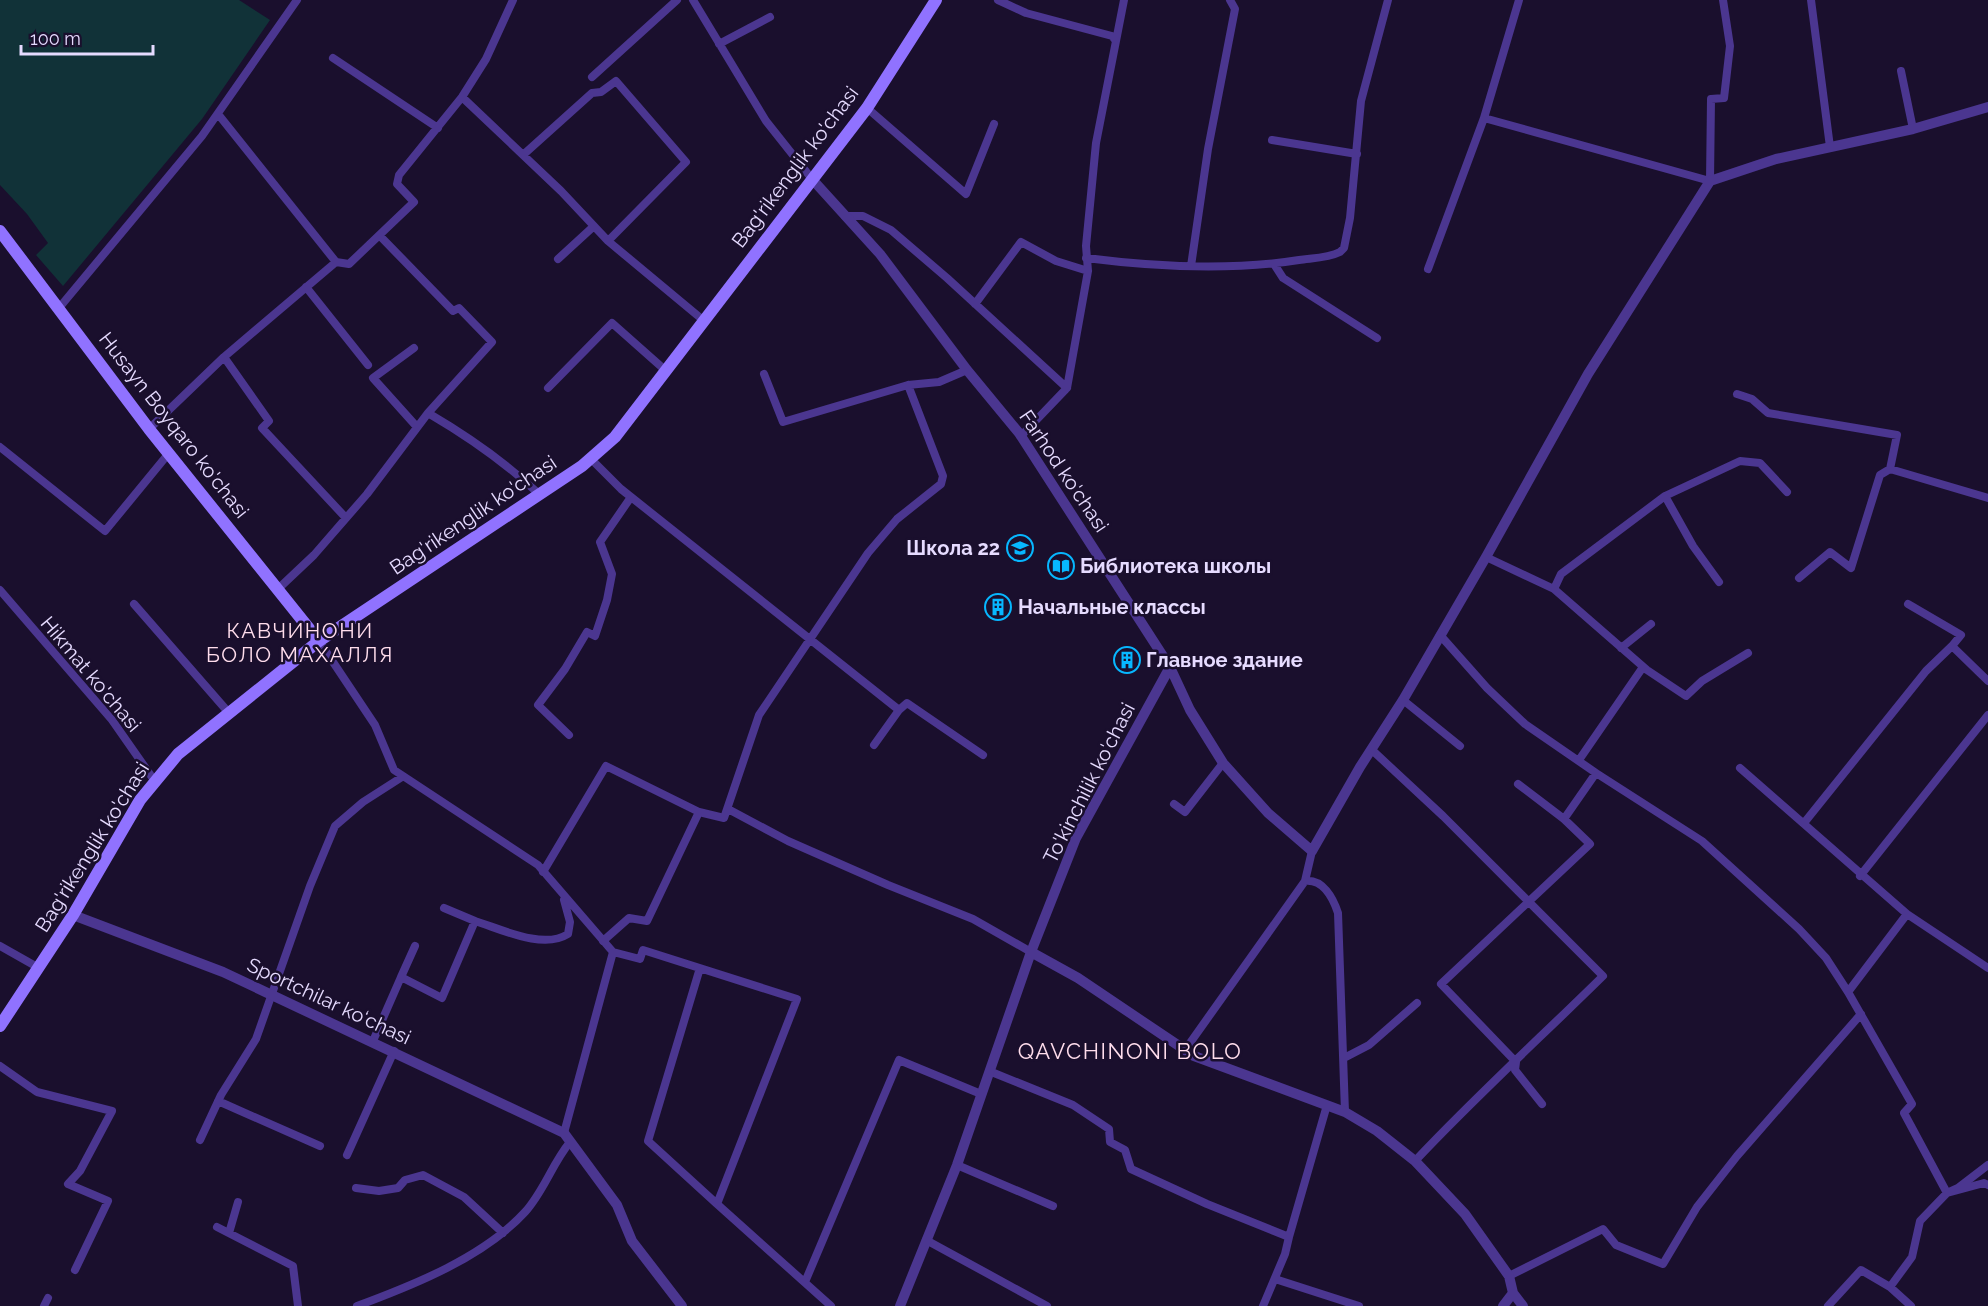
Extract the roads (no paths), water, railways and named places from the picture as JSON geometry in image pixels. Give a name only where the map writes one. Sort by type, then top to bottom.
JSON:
[{"type":"main road","name":"Bag'rikenglik ko'chasi","points":[[0,1026],[73,915],[154,780],[178,754],[319,641],[591,459],[615,436],[867,108],[936,0]]},
{"type":"main road","name":"Husayn Boyqaro ko'chasi","points":[[0,231],[149,429],[319,641]]},
{"type":"street","points":[[59,308],[218,114],[297,0]]},
{"type":"street","points":[[218,114],[336,262],[349,264],[414,202],[397,183],[399,175],[462,97],[486,59],[513,0]]},
{"type":"street","points":[[592,77],[677,0]]},
{"type":"street","points":[[693,0],[766,121],[812,179]]},
{"type":"street","points":[[998,0],[1026,13],[1112,36],[1116,41]]},
{"type":"street","points":[[1021,436],[1067,388],[1088,271],[1086,258],[1096,142],[1124,0]]},
{"type":"street","points":[[1191,266],[1208,149],[1234,9],[1230,0]]},
{"type":"street","points":[[1086,258],[1145,266],[1274,264],[1327,256],[1344,248],[1350,218],[1362,101],[1388,0]]},
{"type":"street","points":[[1428,269],[1484,118],[1519,0]]},
{"type":"street","points":[[1185,1050],[1305,881],[1312,852],[1360,767],[1403,700],[1486,557],[1588,374],[1710,181],[1711,99],[1724,98],[1730,46],[1723,0]]},
{"type":"street","points":[[1811,0],[1830,147]]},
{"type":"street","points":[[720,44],[770,17]]},
{"type":"street","points":[[333,58],[438,128]]},
{"type":"street","points":[[1901,71],[1913,129]]},
{"type":"street","points":[[523,155],[592,93],[601,92],[616,81],[686,162],[608,241]]},
{"type":"street","points":[[462,97],[608,241],[703,320]]},
{"type":"street","points":[[1484,118],[1710,181],[1776,159],[1913,129],[1988,106]]},
{"type":"street","points":[[867,108],[966,194],[994,124]]},
{"type":"street","points":[[1272,140],[1357,154]]},
{"type":"street","name":"Farhod ko'chasi","points":[[812,179],[880,254],[967,370],[1021,436],[1170,667],[1190,710],[1223,763],[1268,813],[1312,852]]},
{"type":"street","points":[[845,216],[863,216],[891,230],[1067,388]]},
{"type":"street","points":[[558,260],[594,226]]},
{"type":"street","points":[[278,589],[346,518],[428,413],[492,342],[459,308],[453,311],[380,236]]},
{"type":"street","points":[[975,304],[1021,242],[1056,261],[1088,271]]},
{"type":"street","points":[[149,429],[224,357],[336,262]]},
{"type":"street","points":[[1274,264],[1283,278],[1377,338]]},
{"type":"street","points":[[306,287],[368,365]]},
{"type":"street","points":[[548,388],[612,323],[665,370]]},
{"type":"street","points":[[414,348],[374,378],[417,427]]},
{"type":"street","points":[[224,357],[269,421],[262,428],[346,518]]},
{"type":"street","points":[[764,374],[783,422],[908,385],[939,382],[967,370]]},
{"type":"street","points":[[543,872],[606,766],[699,812],[724,818],[759,715],[868,553],[897,519],[941,484],[943,476],[908,385]]},
{"type":"street","points":[[1737,394],[1752,399],[1768,413],[1897,435],[1890,469],[1880,475],[1851,568],[1830,552],[1799,578]]},
{"type":"street","points":[[428,413],[475,440],[508,465],[539,494]]},
{"type":"street","points":[[0,447],[105,531],[169,453]]},
{"type":"street","points":[[591,459],[631,497],[899,710]]},
{"type":"street","points":[[1554,589],[1561,574],[1665,496],[1740,461],[1760,463],[1787,492]]},
{"type":"street","points":[[1890,469],[1988,498]]},
{"type":"street","points":[[1665,496],[1693,546],[1719,582]]},
{"type":"street","points":[[569,735],[538,705],[565,669],[587,632],[595,636],[612,574],[600,542],[631,497]]},
{"type":"street","points":[[1486,557],[1554,589],[1643,667],[1666,685],[1686,696],[1702,681],[1748,653]]},
{"type":"street","name":"Hikmat ko'chasi","points":[[0,590],[112,720],[154,780]]},
{"type":"street","points":[[134,604],[228,713]]},
{"type":"street","points":[[1804,823],[1926,671],[1961,635],[1908,604]]},
{"type":"street","points":[[1621,648],[1651,624]]},
{"type":"street","points":[[1440,635],[1526,724],[1596,773],[1702,841],[1754,885],[1826,958],[1912,1104],[1904,1113],[1947,1193]]},
{"type":"street","points":[[319,641],[375,725],[394,770],[538,865],[613,952],[640,959],[643,950],[797,999],[717,1204]]},
{"type":"street","points":[[1952,646],[1988,681]]},
{"type":"street","name":"To'kinchilik ko'chasi","points":[[900,1306],[957,1165],[1031,952],[1076,838],[1170,667]]},
{"type":"street","points":[[1580,760],[1643,667]]},
{"type":"street","points":[[1403,700],[1460,746]]},
{"type":"street","points":[[874,745],[899,710],[908,703],[983,755]]},
{"type":"street","points":[[1860,876],[1988,715]]},
{"type":"street","points":[[1372,750],[1443,816],[1603,976],[1516,1062],[1463,1109],[1415,1161]]},
{"type":"street","points":[[1174,804],[1185,812],[1223,763]]},
{"type":"street","points":[[1740,768],[1804,823],[1860,876],[1907,914],[1988,968]]},
{"type":"street","points":[[1564,819],[1596,773]]},
{"type":"street","points":[[200,1140],[218,1101],[256,1039],[310,886],[334,826],[363,802],[402,777]]},
{"type":"street","points":[[1516,1062],[1441,984],[1590,844],[1564,819],[1518,784]]},
{"type":"street","points":[[728,809],[788,841],[973,919],[1078,978],[1194,1056],[1345,1112],[1377,1131],[1415,1161],[1465,1214],[1509,1276],[1513,1293],[1523,1306]]},
{"type":"street","points":[[603,941],[629,918],[647,921],[699,812]]},
{"type":"street","points":[[1305,881],[1317,883],[1325,889],[1334,901],[1338,913],[1345,1112]]},
{"type":"street","points":[[444,908],[518,935],[546,940],[560,939],[568,934],[570,922],[562,895]]},
{"type":"street","points":[[1848,992],[1907,914]]},
{"type":"street","name":"Sportchilar ko‘chasi","points":[[73,915],[223,972],[272,994],[394,1051],[567,1137],[617,1205],[632,1241],[682,1306]]},
{"type":"street","points":[[401,977],[442,998],[475,921]]},
{"type":"street","points":[[0,946],[39,968]]},
{"type":"street","points":[[373,1041],[415,946]]},
{"type":"street","points":[[357,1306],[390,1294],[483,1249],[503,1233],[540,1195],[567,1137],[613,952]]},
{"type":"street","points":[[700,968],[648,1141],[831,1306]]},
{"type":"street","points":[[1344,1058],[1369,1045],[1417,1002]]},
{"type":"street","points":[[1509,1276],[1603,1229],[1616,1245],[1663,1264],[1697,1207],[1737,1156],[1860,1014]]},
{"type":"street","points":[[347,1155],[394,1051]]},
{"type":"street","points":[[805,1282],[899,1060],[981,1095]]},
{"type":"street","points":[[1516,1062],[1515,1070],[1542,1104]]},
{"type":"street","points":[[0,1066],[37,1092],[112,1111],[80,1171],[68,1184],[108,1202],[75,1270]]},
{"type":"street","points":[[989,1071],[1073,1105],[1109,1129],[1110,1142],[1125,1150],[1131,1169],[1207,1204],[1288,1237]]},
{"type":"street","points":[[218,1101],[320,1146]]},
{"type":"street","points":[[1263,1306],[1275,1279],[1327,1105]]},
{"type":"street","points":[[957,1165],[1053,1206]]},
{"type":"street","points":[[1890,1287],[1912,1257],[1920,1221],[1947,1193],[1958,1188],[1988,1165]]},
{"type":"street","points":[[356,1188],[379,1191],[398,1188],[405,1180],[423,1174],[464,1197],[503,1233]]},
{"type":"street","points":[[1947,1193],[1984,1183],[1988,1185]]},
{"type":"street","points":[[229,1233],[238,1202]]},
{"type":"street","points":[[218,1227],[293,1266],[298,1306]]},
{"type":"street","points":[[926,1240],[1031,1302],[1047,1306]]},
{"type":"street","points":[[1828,1306],[1861,1270],[1890,1287],[1911,1306]]},
{"type":"street","points":[[1275,1279],[1359,1306]]},
{"type":"street","points":[[1503,1306],[1513,1293]]},
{"type":"place","name":"Школа 22","points":[[1020,548]]},
{"type":"place","name":"Библиотека школы","points":[[1061,566]]},
{"type":"place","name":"Начальные классы","points":[[998,607]]},
{"type":"place","name":"Главное здание","points":[[1127,660]]},
{"type":"district","name":"КАВЧИНОНИ БОЛО МАХАЛЛЯ","points":[[300,642]]},
{"type":"district","name":"QAVCHINONI BOLO","points":[[1130,1051]]}]
